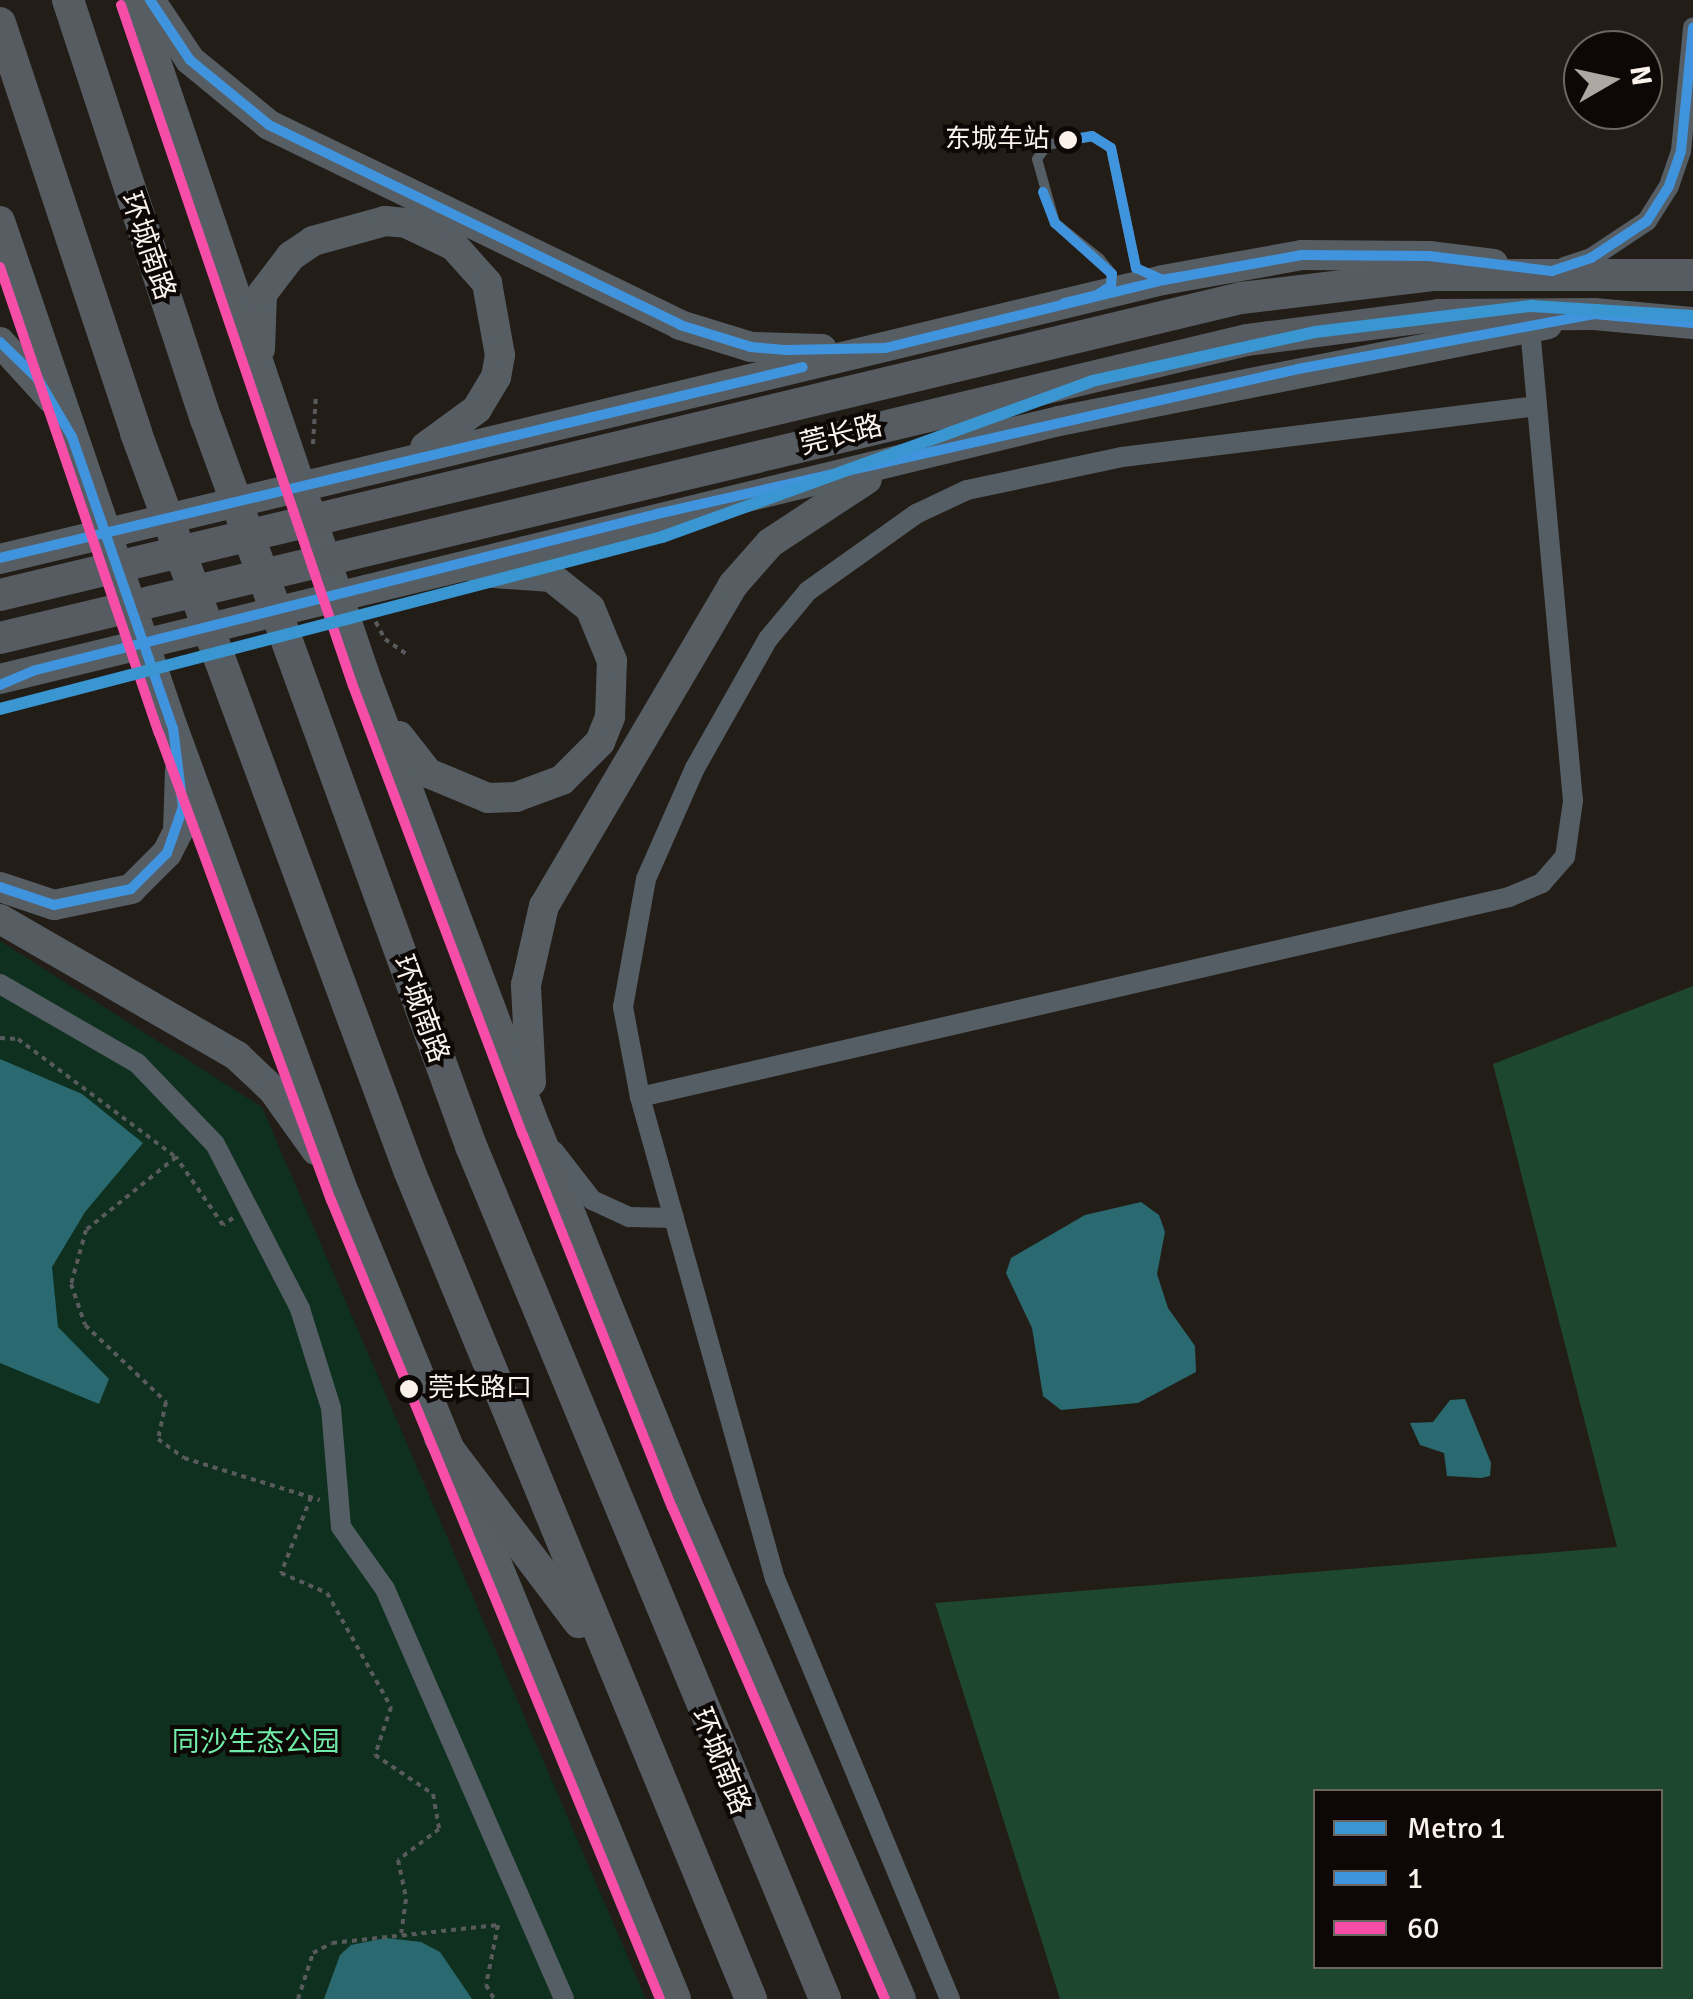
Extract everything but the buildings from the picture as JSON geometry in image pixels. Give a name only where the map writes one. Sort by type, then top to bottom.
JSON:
[{"type":"highway","name":"环城南路","points":[[68,0],[206,418],[305,698],[486,1181],[825,1999]]},
{"type":"highway","points":[[0,23],[136,433],[409,1170],[606,1658],[751,1999]]},
{"type":"highway","name":"莞长路","points":[[0,596],[1241,298],[1435,275],[1552,271],[1693,275]]},
{"type":"highway","name":"莞长路","points":[[0,638],[1247,340],[1440,315],[1594,314],[1693,323]]},
{"type":"highway","points":[[440,1438],[606,1658]]},
{"type":"main road","points":[[135,0],[268,401],[367,681],[536,1130],[686,1501],[901,1999]]},
{"type":"main road","points":[[150,0],[190,60],[268,125],[680,325],[751,347],[885,348]]},
{"type":"main road","points":[[0,221],[173,728],[345,1195],[440,1438],[676,1999]]},
{"type":"main road","points":[[268,401],[258,313],[262,294],[291,256],[338,230],[385,221],[406,223],[454,246],[474,264],[496,308],[496,377],[477,409],[449,434],[363,471]]},
{"type":"main road","points":[[2,558],[1164,280],[1302,255],[1430,256],[1552,271]]},
{"type":"main road","points":[[0,682],[395,580],[1298,369],[1594,314]]},
{"type":"main road","points":[[0,342],[38,379],[72,437]]},
{"type":"main road","points":[[536,1130],[526,986],[544,906],[734,585],[770,542],[840,491],[917,457]]},
{"type":"main road","points":[[367,681],[428,773],[488,798],[516,798],[562,780],[584,764],[610,717],[612,662],[604,634],[571,588],[524,572],[395,580]]},
{"type":"main road","points":[[0,888],[30,902],[84,903],[131,889],[150,873],[167,853],[182,807],[173,728]]},
{"type":"main road","points":[[0,919],[237,1056],[273,1090],[345,1195]]},
{"type":"street","points":[[1552,271],[1591,258],[1647,221],[1670,186],[1681,151],[1693,28]]},
{"type":"street","points":[[640,1097],[1509,897],[1542,882],[1565,858],[1573,801],[1530,327]]},
{"type":"street","points":[[950,1999],[794,1636],[640,1097],[623,1006],[646,878],[696,768],[768,638],[808,591],[860,548],[967,490],[1140,454],[1536,406]]},
{"type":"street","points":[[0,984],[137,1063],[215,1144],[300,1309],[326,1392],[341,1527],[385,1589],[564,1999]]},
{"type":"street","points":[[536,1130],[592,1200],[629,1217],[674,1218]]},
{"type":"lane","points":[[1097,296],[1111,286],[1112,274],[1055,222],[1038,159],[1047,145],[1092,136],[1111,148],[1136,268],[1164,280]]},
{"type":"path","points":[[0,1038],[18,1039],[176,1157],[223,1225],[249,1208]]},
{"type":"path","points":[[176,1157],[86,1230],[71,1284],[85,1325],[166,1402],[158,1439],[184,1458],[339,1505]]},
{"type":"path","points":[[311,1497],[281,1573],[328,1593],[391,1708],[375,1754],[433,1794],[439,1829],[398,1860],[406,1900],[401,1933]]},
{"type":"path","points":[[298,1999],[313,1953],[332,1943],[498,1925],[486,1984],[494,1999]]},
{"type":"green space","name":"同沙生态公园","points":[[0,941],[262,1107],[646,1999],[0,1999]]},
{"type":"green space","points":[[1693,986],[1693,1999],[1060,1999],[935,1603],[1617,1547],[1493,1064]]},
{"type":"water","points":[[0,1059],[82,1094],[143,1143],[85,1212],[52,1267],[58,1327],[109,1379],[99,1404],[0,1363]]},
{"type":"water","points":[[1141,1202],[1159,1215],[1165,1232],[1157,1274],[1168,1308],[1195,1346],[1196,1372],[1138,1403],[1061,1410],[1043,1396],[1032,1328],[1006,1273],[1011,1258],[1085,1215]]},
{"type":"water","points":[[1465,1399],[1491,1463],[1490,1476],[1447,1476],[1444,1453],[1420,1445],[1410,1423],[1433,1422],[1450,1400]]},
{"type":"water","points":[[386,1938],[421,1942],[440,1952],[472,1999],[324,1999],[340,1955],[351,1945]]},
{"type":"metro line","name":"1","points":[[0,709],[662,537],[1092,381],[1315,332],[1531,306],[1693,316]]},
{"type":"transit line","name":"1","points":[[150,0],[190,60],[269,125],[680,325],[751,347],[787,350],[885,348],[1163,280],[1302,255],[1429,256],[1552,271],[1591,258],[1647,221],[1669,186],[1681,151],[1693,28]]},
{"type":"transit line","name":"60","points":[[121,5],[353,686],[523,1135],[672,1507],[885,1999]]},
{"type":"transit line","name":"1","points":[[1068,140],[1092,136],[1111,148],[1136,268],[1163,280],[1180,277]]},
{"type":"transit line","name":"1","points":[[1043,192],[1055,223],[1112,274],[1111,286],[1097,295],[1064,303]]},
{"type":"transit line","name":"60","points":[[0,267],[159,733],[331,1200],[660,1999]]},
{"type":"transit line","name":"1","points":[[0,685],[36,670],[657,514],[1298,369],[1594,314],[1693,323]]},
{"type":"transit line","name":"1","points":[[0,342],[38,379],[72,437],[173,728],[183,807],[167,853],[131,889],[54,905],[0,887]]},
{"type":"transit line","name":"1","points":[[0,558],[803,367]]},
{"type":"place","name":"东城车站","points":[[1068,140]]},
{"type":"place","name":"莞长路口","points":[[409,1389]]}]
